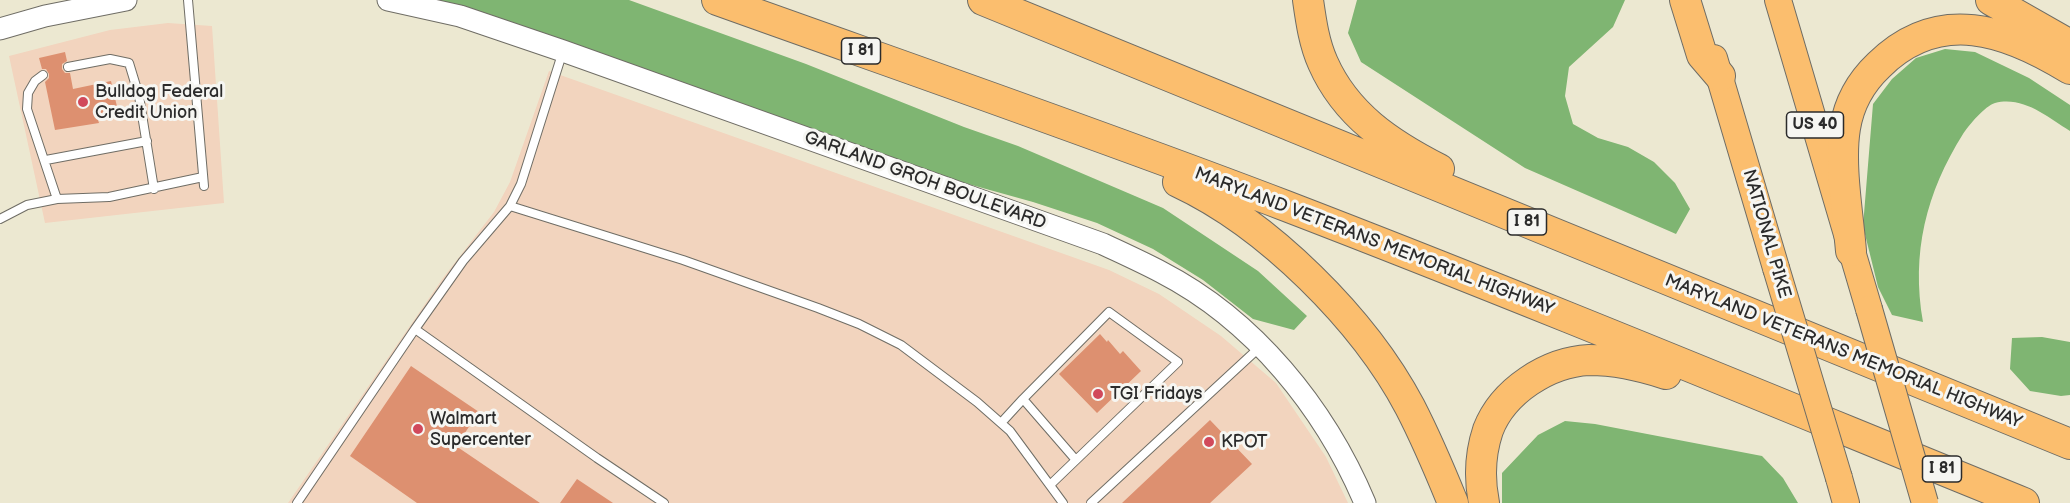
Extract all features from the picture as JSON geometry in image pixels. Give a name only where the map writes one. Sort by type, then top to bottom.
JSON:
[{"type":"highway","name":"MARYLAND VETERANS MEMORIAL HIGHWAY","points":[[717,0],[1004,102],[1285,206],[1867,438],[2021,502]]},
{"type":"highway","name":"MARYLAND VETERANS MEMORIAL HIGHWAY","points":[[983,0],[2070,444]]},
{"type":"highway","points":[[1308,0],[1322,62],[1339,92],[1361,119],[1415,157],[1649,272]]},
{"type":"highway","points":[[1685,0],[1702,56],[1720,76]]},
{"type":"highway","points":[[1991,0],[2070,45]]},
{"type":"highway","points":[[1851,251],[1844,161],[1845,129],[1850,106],[1866,78],[1890,54],[1915,39],[1940,30],[1975,30],[2008,37],[2047,54],[2070,69]]},
{"type":"highway","points":[[1004,102],[1183,185],[1224,208],[1289,258],[1324,291],[1387,369],[1410,406],[1453,503]]},
{"type":"highway","points":[[1821,344],[2070,424]]},
{"type":"highway","points":[[1484,503],[1480,484],[1482,454],[1489,428],[1502,407],[1520,388],[1540,374],[1563,364],[1589,360],[1656,371],[1867,438]]},
{"type":"main road","name":"NATIONAL PIKE","points":[[1697,0],[1846,503]]},
{"type":"main road","name":"US 40","points":[[1778,0],[1925,503]]},
{"type":"street","points":[[0,29],[45,16],[123,0]]},
{"type":"street","name":"GARLAND GROH BOULEVARD","points":[[388,0],[460,16],[563,51],[1103,244],[1171,278],[1213,305],[1261,346],[1290,379],[1338,447],[1365,503]]},
{"type":"lane","points":[[0,219],[27,205],[57,199],[109,197],[204,181],[188,0]]},
{"type":"lane","points":[[297,503],[463,261],[510,206],[521,184],[563,51]]},
{"type":"lane","points":[[68,67],[110,59],[129,63],[139,96],[153,189]]},
{"type":"lane","points":[[43,75],[35,81],[28,93],[27,109],[46,160],[57,199]]},
{"type":"lane","points":[[46,160],[147,141]]},
{"type":"lane","points":[[510,206],[683,260],[859,324],[901,345],[977,402],[1010,431],[1063,503]]},
{"type":"lane","points":[[1001,423],[1109,312],[1178,362],[1050,485]]},
{"type":"lane","points":[[415,329],[664,503]]},
{"type":"lane","points":[[1091,503],[1101,499],[1261,346]]},
{"type":"lane","points":[[1023,399],[1075,459]]},
{"type":"shaded area","points":[[168,23],[212,26],[224,203],[45,223],[9,56],[110,30]]},
{"type":"shaded area","points":[[549,71],[1109,270],[1159,294],[1221,336],[1276,383],[1326,457],[1348,503],[288,503],[443,278],[494,212],[510,182]]},
{"type":"green space","points":[[436,0],[629,0],[806,64],[1018,146],[1163,208],[1258,271],[1307,316],[1294,330],[1253,319],[1203,280],[1153,249],[1097,223],[1033,202],[943,177]]},
{"type":"green space","points":[[1357,0],[1625,0],[1613,27],[1569,67],[1565,96],[1573,124],[1598,138],[1628,147],[1654,162],[1675,183],[1690,209],[1676,234],[1525,168],[1361,62],[1348,33]]},
{"type":"green space","points":[[1945,49],[1975,52],[2029,78],[2070,105],[2070,131],[2035,109],[2016,102],[1995,103],[1978,116],[1966,130],[1939,179],[1925,224],[1919,272],[1923,322],[1892,315],[1878,287],[1863,226],[1873,104],[1892,79],[1916,58]]},
{"type":"green space","points":[[2042,337],[2070,342],[2070,395],[2061,396],[2030,391],[2010,369],[2012,338]]},
{"type":"green space","points":[[1565,421],[1595,424],[1762,456],[1783,478],[1798,503],[1502,503],[1502,473],[1538,435]]},
{"type":"building","name":"Bulldog Federal Credit Union","points":[[65,52],[67,61],[62,64],[62,69],[65,73],[70,73],[73,89],[111,81],[119,115],[98,120],[99,123],[55,130],[45,82],[49,74],[46,69],[42,69],[39,58]]},
{"type":"building","name":"TGI Fridays","points":[[1100,334],[1120,354],[1123,351],[1141,371],[1097,413],[1059,374]]},
{"type":"building","name":"Walmart Supercenter","points":[[411,366],[479,412],[456,446],[540,503],[417,503],[350,456]]},
{"type":"building","name":"KPOT","points":[[1210,420],[1252,464],[1210,503],[1122,503]]},
{"type":"building","points":[[577,479],[613,503],[560,503]]},
{"type":"place","name":"Bulldog Federal Credit Union","points":[[83,102]]},
{"type":"place","name":"TGI Fridays","points":[[1098,394]]},
{"type":"place","name":"Walmart Supercenter","points":[[418,429]]},
{"type":"place","name":"KPOT","points":[[1209,442]]}]
